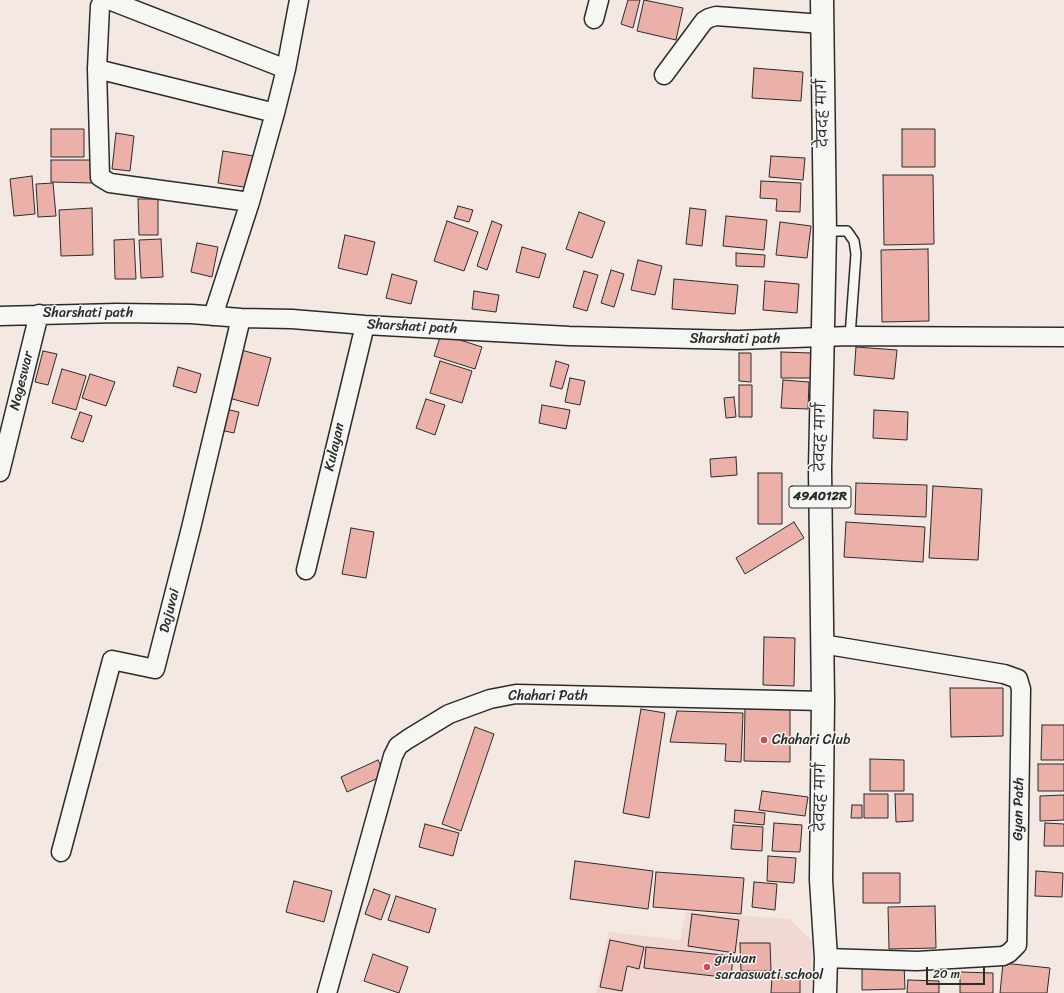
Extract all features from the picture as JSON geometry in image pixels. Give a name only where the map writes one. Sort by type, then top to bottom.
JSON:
[{"type":"main road","name":"देवदह मार्ग","points":[[822,0],[825,231],[820,469],[823,701],[821,880],[826,958],[825,993]]},
{"type":"street","points":[[250,202],[110,183],[100,177],[97,69],[100,6],[108,0],[286,69]]},
{"type":"street","points":[[213,316],[250,202],[275,113],[286,69],[298,0]]},
{"type":"street","points":[[594,19],[599,0]]},
{"type":"street","points":[[664,76],[704,21],[709,18],[716,16],[822,24]]},
{"type":"street","points":[[97,69],[275,113]]},
{"type":"street","name":"Sharshati path","points":[[0,316],[117,313],[191,314],[568,336],[738,340],[823,336],[1064,337]]},
{"type":"street","name":"Nageswar","points":[[0,472],[39,314]]},
{"type":"street","name":"Dajuvai","points":[[61,852],[112,660],[155,669],[191,528],[241,318]]},
{"type":"street","name":"Kulayan","points":[[306,570],[365,325]]},
{"type":"street","name":"Gyan Path","points":[[822,644],[1004,674],[1018,678],[1021,689],[1017,945],[1009,953],[1003,956],[917,961],[826,958]]},
{"type":"street","name":"Chahari Path","points":[[327,993],[393,756],[398,746],[449,714],[490,699],[516,694],[823,701]]},
{"type":"lane","points":[[825,231],[847,231],[854,241],[856,254],[850,336]]},
{"type":"shaded area","name":"griwan saraaswati school","points":[[686,912],[790,919],[812,941],[811,993],[596,993],[609,932],[680,940]]},
{"type":"building","points":[[628,0],[640,0],[633,28],[621,24]]},
{"type":"building","points":[[644,0],[683,8],[676,40],[637,31]]},
{"type":"building","points":[[754,68],[803,72],[801,101],[752,98]]},
{"type":"building","points":[[51,129],[84,129],[84,157],[51,157]]},
{"type":"building","points":[[902,129],[935,129],[935,167],[902,167]]},
{"type":"building","points":[[116,133],[134,136],[130,171],[112,169]]},
{"type":"building","points":[[223,151],[254,156],[250,188],[218,183]]},
{"type":"building","points":[[771,156],[805,158],[803,180],[769,177]]},
{"type":"building","points":[[51,160],[93,160],[93,183],[51,182]]},
{"type":"building","points":[[883,175],[933,175],[934,244],[884,245]]},
{"type":"building","points":[[32,176],[35,214],[14,216],[10,179]]},
{"type":"building","points":[[761,181],[801,183],[800,212],[776,211],[777,199],[760,198]]},
{"type":"building","points":[[53,183],[56,216],[38,217],[36,184]]},
{"type":"building","points":[[138,199],[158,199],[158,235],[139,235]]},
{"type":"building","points":[[458,206],[473,210],[469,222],[454,218]]},
{"type":"building","points":[[92,208],[93,255],[61,256],[59,210]]},
{"type":"building","points":[[690,208],[706,210],[702,246],[686,244]]},
{"type":"building","points":[[579,212],[605,222],[592,258],[566,249]]},
{"type":"building","points":[[726,216],[767,220],[764,250],[723,246]]},
{"type":"building","points":[[447,221],[478,232],[464,271],[434,261]]},
{"type":"building","points":[[492,221],[502,225],[487,270],[477,266]]},
{"type":"building","points":[[780,222],[811,226],[807,258],[776,255]]},
{"type":"building","points":[[345,235],[375,242],[367,275],[338,268]]},
{"type":"building","points":[[134,239],[136,279],[115,279],[114,240]]},
{"type":"building","points":[[161,239],[163,277],[141,278],[139,240]]},
{"type":"building","points":[[197,243],[218,247],[212,277],[191,272]]},
{"type":"building","points":[[522,247],[546,254],[539,278],[516,272]]},
{"type":"building","points":[[928,249],[929,321],[882,322],[881,250]]},
{"type":"building","points":[[736,253],[765,255],[764,267],[736,266]]},
{"type":"building","points":[[638,260],[662,266],[655,295],[631,290]]},
{"type":"building","points":[[611,270],[624,274],[614,307],[601,303]]},
{"type":"building","points":[[584,271],[598,275],[587,311],[573,307]]},
{"type":"building","points":[[392,274],[417,281],[411,304],[386,298]]},
{"type":"building","points":[[674,279],[738,285],[735,314],[672,309]]},
{"type":"building","points":[[765,281],[799,284],[797,313],[763,310]]},
{"type":"building","points":[[474,291],[499,295],[496,312],[472,309]]},
{"type":"building","points":[[441,334],[482,347],[475,369],[434,356]]},
{"type":"building","points":[[856,347],[897,350],[894,379],[854,375]]},
{"type":"building","points":[[241,350],[271,358],[258,406],[229,398]]},
{"type":"building","points":[[43,351],[57,354],[48,385],[35,382]]},
{"type":"building","points":[[781,352],[811,353],[811,378],[781,378]]},
{"type":"building","points":[[739,353],[751,353],[751,382],[739,381]]},
{"type":"building","points":[[440,361],[472,371],[462,403],[430,393]]},
{"type":"building","points":[[556,361],[569,365],[562,389],[550,386]]},
{"type":"building","points":[[178,367],[201,374],[196,393],[173,386]]},
{"type":"building","points":[[62,369],[86,376],[76,410],[52,403]]},
{"type":"building","points":[[90,374],[115,382],[106,406],[82,398]]},
{"type":"building","points":[[570,378],[585,381],[580,405],[565,402]]},
{"type":"building","points":[[783,380],[809,382],[808,409],[781,408]]},
{"type":"building","points":[[739,385],[752,385],[752,417],[739,417]]},
{"type":"building","points":[[734,397],[736,417],[726,418],[724,398]]},
{"type":"building","points":[[426,399],[445,405],[435,435],[416,428]]},
{"type":"building","points":[[542,405],[570,410],[566,429],[539,423]]},
{"type":"building","points":[[225,409],[239,412],[234,433],[220,430]]},
{"type":"building","points":[[874,410],[908,412],[907,440],[873,438]]},
{"type":"building","points":[[80,412],[92,416],[83,442],[71,438]]},
{"type":"building","points":[[736,457],[737,475],[711,477],[710,459]]},
{"type":"building","points":[[758,473],[782,473],[782,524],[758,524]]},
{"type":"building","points":[[856,483],[927,485],[926,517],[855,514]]},
{"type":"building","points":[[933,486],[982,489],[978,560],[929,558]]},
{"type":"building","points":[[794,522],[804,538],[745,574],[736,558]]},
{"type":"building","points":[[846,522],[925,527],[923,562],[844,557]]},
{"type":"building","points":[[351,528],[374,532],[366,578],[342,574]]},
{"type":"building","points":[[764,637],[795,638],[794,686],[763,685]]},
{"type":"building","points":[[950,688],[1003,688],[1003,736],[951,737]]},
{"type":"building","points":[[745,707],[790,708],[790,762],[744,761]]},
{"type":"building","points":[[641,709],[665,713],[649,818],[623,813]]},
{"type":"building","points":[[677,711],[743,713],[741,762],[725,761],[726,744],[670,742]]},
{"type":"building","points":[[1042,725],[1064,725],[1064,760],[1041,760]]},
{"type":"building","points":[[475,727],[494,734],[461,831],[442,824]]},
{"type":"building","points":[[870,759],[904,760],[904,791],[870,791]]},
{"type":"building","points":[[378,760],[385,775],[347,792],[341,777]]},
{"type":"building","points":[[1038,764],[1064,764],[1064,791],[1038,791]]},
{"type":"building","points":[[762,791],[808,797],[805,816],[759,810]]},
{"type":"building","points":[[864,794],[888,794],[888,818],[864,818]]},
{"type":"building","points":[[895,794],[913,794],[913,821],[896,822]]},
{"type":"building","points":[[1064,795],[1064,820],[1040,821],[1040,796]]},
{"type":"building","points":[[852,805],[862,805],[862,818],[851,818]]},
{"type":"building","points":[[735,810],[765,813],[764,825],[734,822]]},
{"type":"building","points":[[774,823],[802,825],[800,852],[772,851]]},
{"type":"building","points":[[1045,823],[1064,824],[1064,846],[1044,846]]},
{"type":"building","points":[[425,824],[459,833],[453,856],[419,847]]},
{"type":"building","points":[[733,825],[763,827],[762,851],[731,849]]},
{"type":"building","points":[[768,856],[796,858],[794,883],[767,881]]},
{"type":"building","points":[[575,861],[653,871],[648,909],[570,899]]},
{"type":"building","points":[[1036,871],[1063,873],[1062,897],[1035,896]]},
{"type":"building","points":[[656,872],[744,878],[741,914],[653,907]]},
{"type":"building","points":[[863,873],[900,873],[900,903],[863,903]]},
{"type":"building","points":[[294,881],[332,891],[324,922],[286,912]]},
{"type":"building","points":[[754,882],[777,884],[775,910],[752,907]]},
{"type":"building","points":[[374,889],[390,895],[381,920],[365,914]]},
{"type":"building","points":[[396,896],[436,909],[429,933],[388,920]]},
{"type":"building","points":[[935,906],[936,948],[889,949],[888,907]]},
{"type":"building","points":[[692,914],[739,920],[735,953],[688,946]]},
{"type":"building","points":[[610,940],[644,947],[639,969],[627,966],[622,991],[600,987]]},
{"type":"building","points":[[740,943],[770,943],[771,971],[741,971]]},
{"type":"building","points":[[646,947],[733,956],[731,978],[644,968]]},
{"type":"building","points":[[373,954],[408,967],[399,993],[364,981]]},
{"type":"building","points":[[904,963],[905,989],[862,990],[862,965]]},
{"type":"building","points":[[1003,963],[1050,968],[1047,993],[1000,993]]},
{"type":"building","points":[[960,972],[993,973],[993,993],[960,993]]},
{"type":"building","points":[[772,977],[800,978],[800,993],[771,993]]},
{"type":"building","points":[[908,980],[939,981],[939,993],[907,993]]},
{"type":"place","name":"Chahari Club","points":[[764,740]]},
{"type":"place","name":"griwan saraaswati school","points":[[707,967]]}]
